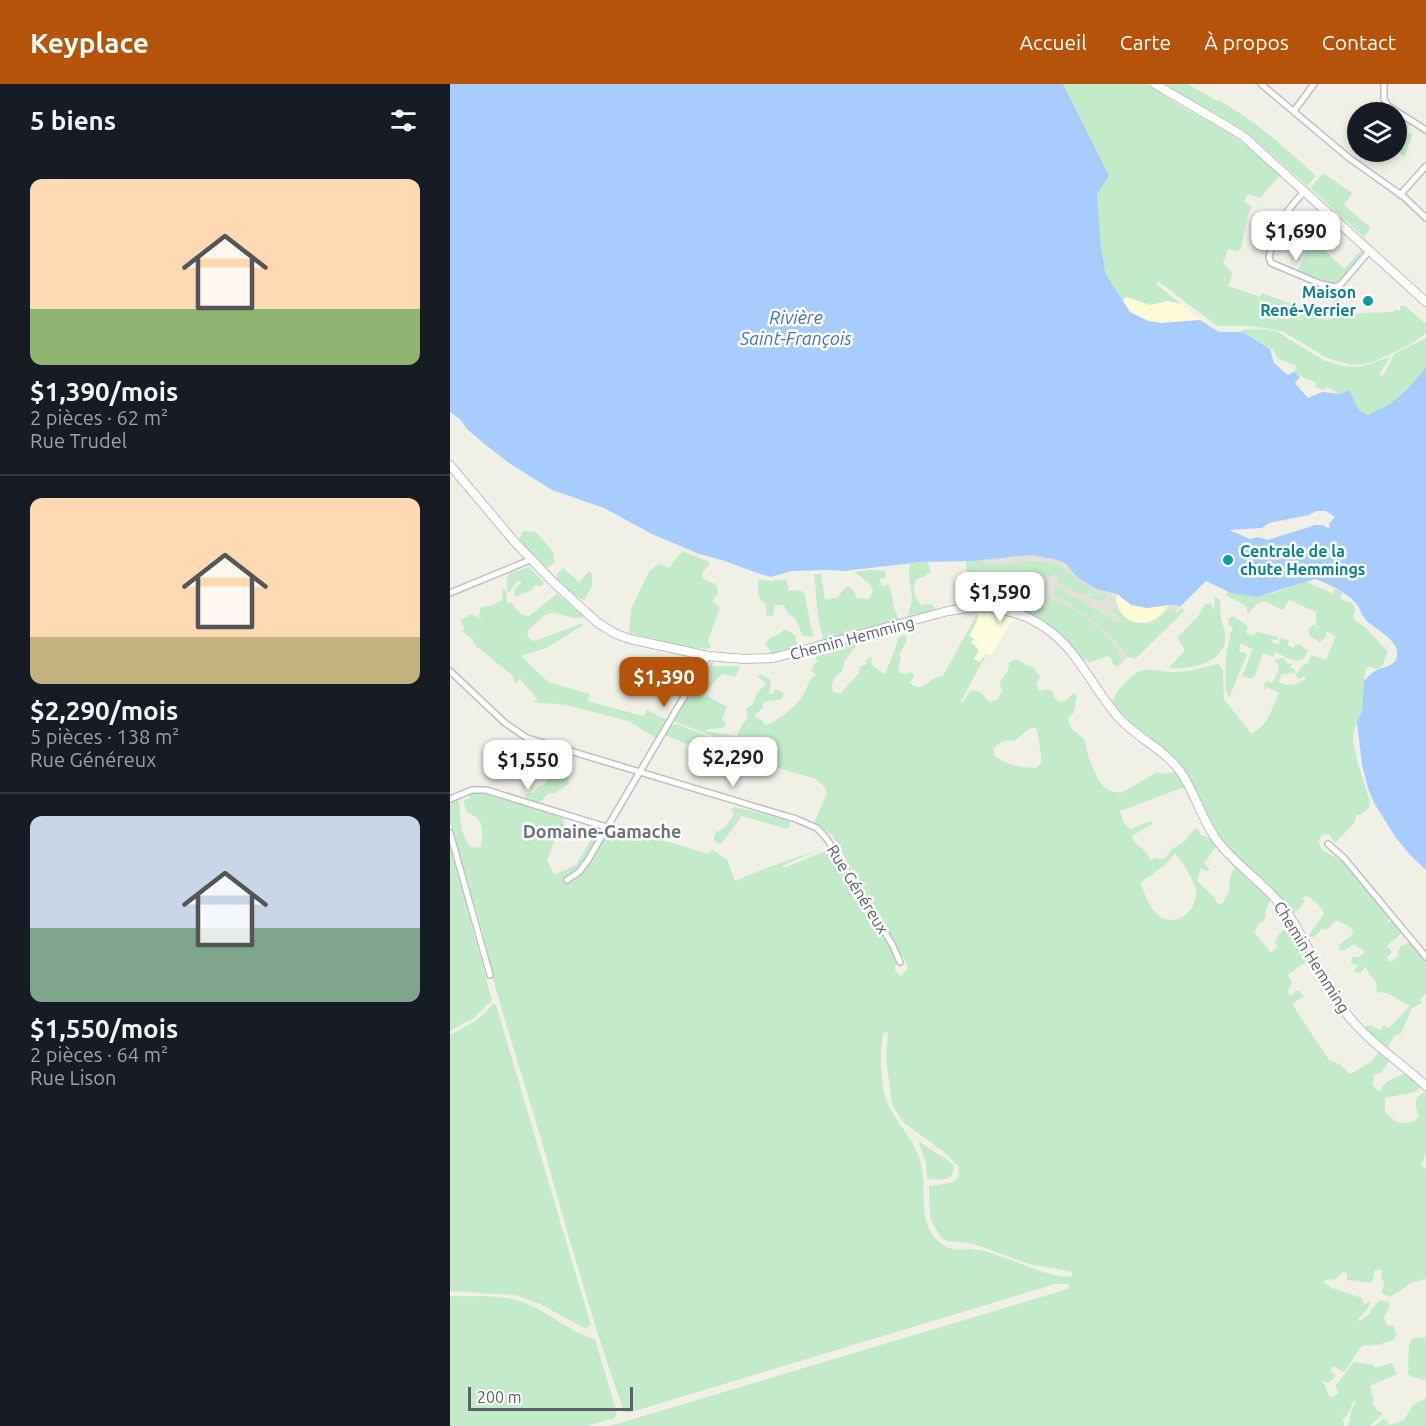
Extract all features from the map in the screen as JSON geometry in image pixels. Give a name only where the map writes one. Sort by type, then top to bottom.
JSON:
[{"type":"street","points":[[1155,84],[1236,131],[1426,302]]},
{"type":"street","points":[[1261,84],[1349,158],[1400,195],[1426,218]]},
{"type":"street","points":[[1294,111],[1314,84]]},
{"type":"street","points":[[1384,84],[1384,99],[1388,106],[1426,130]]},
{"type":"street","points":[[1400,195],[1426,166]]},
{"type":"street","points":[[1305,191],[1278,224],[1269,255],[1271,263],[1333,287],[1342,283],[1370,250]]},
{"type":"street","name":"Chemin Hemming","points":[[450,465],[530,560],[587,614],[609,630],[630,639],[708,656],[745,659],[781,657],[948,611],[971,608],[1008,612],[1040,624],[1071,650],[1123,723],[1170,760],[1180,771],[1216,840],[1287,912],[1332,992],[1351,1020],[1426,1086]]},
{"type":"street","points":[[450,593],[530,560]]},
{"type":"street","points":[[567,880],[582,868],[708,656]]},
{"type":"street","name":"Rue Généreux","points":[[450,671],[521,735],[796,819],[817,828],[827,839],[892,944],[900,962]]},
{"type":"street","points":[[450,798],[472,790],[486,790],[606,827]]},
{"type":"street","points":[[450,833],[490,975]]},
{"type":"street","points":[[1328,844],[1344,858],[1426,957]]},
{"type":"shaded area","points":[[1031,555],[1058,560],[1066,564],[1078,578],[1096,589],[1117,594],[1116,603],[1161,615],[1169,605],[1181,606],[1122,663],[1104,642],[988,600],[966,561]]},
{"type":"shaded area","points":[[978,612],[1018,619],[1012,621],[991,655],[986,653],[959,703],[941,680]]},
{"type":"green space","points":[[1063,84],[1148,84],[1175,103],[1229,133],[1255,152],[1280,175],[1260,198],[1248,194],[1244,202],[1252,206],[1247,218],[1241,249],[1236,251],[1228,249],[1223,263],[1232,273],[1229,286],[1260,297],[1262,293],[1328,317],[1338,293],[1340,302],[1337,304],[1340,305],[1341,314],[1393,312],[1400,310],[1400,306],[1405,306],[1426,324],[1426,333],[1411,344],[1380,359],[1352,365],[1327,358],[1282,331],[1249,326],[1217,326],[1158,281],[1156,284],[1181,304],[1168,301],[1150,305],[1126,297],[1123,301],[1106,274],[1098,225],[1097,194],[1108,176]]},
{"type":"green space","points":[[1164,84],[1188,84],[1232,108],[1269,135],[1316,176],[1307,186],[1244,130]]},
{"type":"green space","points":[[1407,132],[1412,135],[1407,149]]},
{"type":"green space","points":[[1323,173],[1352,193],[1344,205],[1371,228],[1364,237],[1310,188]]},
{"type":"green space","points":[[1312,239],[1344,269],[1362,249],[1363,251],[1341,280],[1325,283],[1298,271]]},
{"type":"green space","points":[[1240,330],[1276,331],[1323,360],[1343,366],[1360,367],[1390,357],[1380,373],[1383,376],[1394,354],[1426,338],[1426,367],[1397,398],[1368,417],[1359,410],[1349,390],[1340,394],[1326,387],[1324,390],[1315,387],[1316,383],[1294,372],[1296,366],[1278,359],[1273,350]]},
{"type":"green space","points":[[523,531],[536,532],[553,552],[555,562],[545,569],[518,541]]},
{"type":"green space","points":[[682,551],[709,562],[710,565],[703,571],[702,577],[716,584],[718,594],[712,601],[719,606],[719,610],[708,641],[711,646],[708,649],[681,646],[629,633],[631,609],[650,570],[659,564],[669,568]]},
{"type":"green space","points":[[975,560],[993,564],[1050,563],[1065,569],[1090,589],[1106,595],[1103,602],[1088,597],[1094,594],[1081,594],[1058,582],[1059,575],[1055,572],[1053,576],[1047,576],[1047,584],[1044,587],[1007,572],[994,572],[994,581],[988,593],[995,598],[1002,587],[1013,581],[1028,584],[1042,592],[1041,599],[1037,603],[1045,609],[1048,604],[1043,600],[1046,597],[1069,607],[1092,622],[1111,641],[1122,663],[1117,667],[1107,656],[1089,663],[1086,659],[1083,661],[1060,636],[1034,618],[1005,607],[971,603],[968,600],[966,561]]},
{"type":"green space","points":[[928,562],[931,572],[917,579],[914,593],[921,605],[931,604],[936,609],[908,616],[912,597],[909,577],[911,563]]},
{"type":"green space","points":[[529,567],[544,583],[542,586],[534,586],[532,590],[515,597],[514,590],[522,582],[517,581],[509,592],[507,591],[507,578],[509,574]]},
{"type":"green space","points":[[563,568],[579,582],[589,571],[592,573],[592,586],[584,600],[573,595],[556,579],[557,574]]},
{"type":"green space","points":[[885,571],[886,578],[879,579],[883,586],[889,585],[896,612],[901,621],[824,641],[818,616],[814,574],[821,574],[825,599],[837,598],[847,586],[853,590],[857,598],[869,599],[873,591],[870,584],[855,572]]},
{"type":"green space","points":[[759,579],[772,581],[786,579],[789,588],[787,591],[804,592],[813,636],[803,636],[795,618],[788,614],[784,605],[775,605],[773,616],[766,615],[766,604],[760,599],[758,593]]},
{"type":"green space","points":[[1305,581],[1332,595],[1335,589],[1343,593],[1340,599],[1352,603],[1355,609],[1353,617],[1356,621],[1366,628],[1388,652],[1382,666],[1376,669],[1369,666],[1365,671],[1362,712],[1354,730],[1353,740],[1370,802],[1369,808],[1361,815],[1356,815],[1355,822],[1335,843],[1329,834],[1322,835],[1318,841],[1322,850],[1342,861],[1390,918],[1386,924],[1392,920],[1402,933],[1387,946],[1392,952],[1387,957],[1390,962],[1399,956],[1397,952],[1401,946],[1410,942],[1426,961],[1426,993],[1420,1000],[1422,1003],[1412,1008],[1401,1033],[1394,1036],[1388,1047],[1364,1029],[1369,1025],[1381,1030],[1383,1026],[1389,1028],[1410,1006],[1387,993],[1377,992],[1377,983],[1366,967],[1360,973],[1353,972],[1358,966],[1351,963],[1352,957],[1359,957],[1365,952],[1354,944],[1343,951],[1338,949],[1340,944],[1352,935],[1353,931],[1350,927],[1336,920],[1328,929],[1322,929],[1314,937],[1308,936],[1324,914],[1319,906],[1306,896],[1302,898],[1305,902],[1293,915],[1255,878],[1220,838],[1190,779],[1177,761],[1125,720],[1113,702],[1120,688],[1140,671],[1151,669],[1183,672],[1218,664],[1223,670],[1224,699],[1251,734],[1262,726],[1272,711],[1279,693],[1266,687],[1263,690],[1266,681],[1272,683],[1278,671],[1279,665],[1275,659],[1283,658],[1288,664],[1293,663],[1290,667],[1295,673],[1282,674],[1278,682],[1286,685],[1295,684],[1306,679],[1305,676],[1298,679],[1296,675],[1302,666],[1308,663],[1311,655],[1326,660],[1336,636],[1326,631],[1326,636],[1320,642],[1310,636],[1308,629],[1315,624],[1315,627],[1319,628],[1316,626],[1316,612],[1289,600],[1283,610],[1263,602],[1248,614],[1246,606],[1226,595],[1228,591],[1249,595],[1267,594]]},
{"type":"green space","points":[[1057,587],[1115,621],[1121,622],[1122,620],[1111,610],[1113,607],[1132,621],[1144,622],[1144,626],[1151,624],[1173,609],[1177,610],[1176,613],[1182,607],[1184,611],[1135,659],[1128,657],[1097,623],[1056,594],[1053,590]]},
{"type":"green space","points":[[503,588],[506,591],[506,602],[512,603],[524,615],[529,616],[557,594],[582,615],[583,618],[575,618],[554,613],[542,617],[529,630],[529,639],[535,641],[583,623],[582,626],[546,648],[521,656],[548,682],[590,694],[587,701],[643,716],[647,710],[667,720],[656,738],[629,721],[566,705],[532,702],[538,700],[520,679],[515,684],[513,676],[476,646],[472,639],[460,629],[464,630],[460,620],[472,614],[481,620],[479,616],[481,607],[493,605],[502,600]]},
{"type":"green space","points":[[1215,597],[1220,600],[1221,619],[1225,633],[1222,650],[1217,656],[1202,664],[1185,668],[1169,668],[1185,650],[1177,638],[1199,615],[1205,604],[1210,603],[1214,609]]},
{"type":"green space","points":[[978,612],[977,621],[969,636],[974,639],[971,642],[979,650],[974,659],[979,662],[987,653],[960,703],[970,691],[974,690],[990,702],[997,700],[1002,691],[1000,682],[1008,671],[1010,662],[1016,659],[1034,667],[1040,677],[1036,684],[1039,691],[1048,689],[1060,702],[1065,701],[1074,693],[1077,695],[1074,712],[1068,718],[1069,723],[1072,729],[1085,740],[1092,765],[1105,788],[1114,792],[1123,792],[1157,772],[1162,774],[1175,772],[1185,787],[1120,811],[1124,823],[1130,829],[1151,821],[1152,824],[1132,836],[1134,841],[1146,852],[1151,861],[1154,858],[1164,859],[1172,849],[1185,841],[1194,829],[1198,829],[1201,836],[1212,840],[1216,847],[1204,863],[1210,870],[1205,871],[1201,868],[1197,881],[1214,897],[1218,905],[1223,903],[1229,891],[1230,876],[1235,866],[1270,899],[1266,917],[1254,932],[1271,953],[1278,946],[1275,943],[1278,935],[1287,928],[1285,924],[1289,922],[1309,960],[1287,975],[1292,982],[1288,991],[1289,995],[1299,991],[1304,996],[1292,1004],[1329,1060],[1341,1065],[1350,1074],[1371,1062],[1379,1052],[1390,1060],[1381,1073],[1373,1075],[1372,1084],[1376,1090],[1380,1091],[1386,1082],[1405,1073],[1421,1087],[1415,1092],[1385,1098],[1385,1112],[1396,1122],[1409,1123],[1417,1119],[1419,1116],[1416,1108],[1417,1098],[1426,1092],[1426,1153],[1421,1166],[1426,1169],[1426,1279],[1411,1283],[1390,1297],[1381,1293],[1385,1282],[1381,1279],[1382,1270],[1375,1270],[1372,1283],[1347,1280],[1347,1274],[1343,1271],[1336,1279],[1323,1282],[1332,1288],[1362,1298],[1364,1304],[1371,1301],[1358,1319],[1360,1321],[1370,1314],[1371,1309],[1380,1300],[1389,1302],[1390,1305],[1384,1317],[1387,1325],[1394,1326],[1396,1335],[1394,1340],[1362,1346],[1344,1372],[1333,1366],[1330,1370],[1336,1376],[1328,1383],[1323,1381],[1330,1398],[1339,1393],[1335,1386],[1354,1362],[1373,1365],[1375,1368],[1392,1363],[1397,1374],[1370,1386],[1374,1401],[1372,1404],[1376,1410],[1383,1413],[1370,1426],[1348,1426],[1356,1402],[1354,1401],[1346,1417],[1342,1418],[1334,1413],[1343,1419],[1344,1426],[610,1426],[1068,1289],[1069,1284],[1055,1284],[628,1413],[624,1411],[590,1308],[496,988],[483,940],[485,939],[450,823],[450,804],[456,800],[459,801],[463,832],[472,848],[481,847],[482,830],[476,817],[466,812],[464,800],[470,798],[469,795],[480,792],[490,793],[563,818],[564,829],[555,840],[547,860],[554,875],[576,865],[597,829],[601,831],[585,861],[571,876],[573,881],[584,870],[612,824],[708,854],[712,849],[727,860],[735,881],[818,850],[782,866],[784,868],[828,850],[890,945],[896,961],[895,971],[901,976],[908,968],[905,961],[832,835],[814,823],[827,794],[824,786],[816,779],[716,750],[707,745],[692,746],[665,735],[670,726],[677,724],[719,741],[741,744],[709,735],[674,721],[688,695],[714,661],[712,666],[738,666],[740,668],[735,677],[722,674],[704,696],[703,698],[708,696],[727,707],[722,719],[726,724],[725,727],[705,731],[737,736],[742,724],[748,718],[746,709],[753,704],[756,694],[766,684],[758,677],[761,674],[771,680],[769,694],[772,694],[775,689],[783,692],[782,699],[763,702],[763,708],[755,714],[755,717],[763,721],[765,726],[786,713],[803,695],[816,675],[812,671],[813,665],[818,661],[813,655],[816,652],[860,640],[844,662],[843,670],[835,677],[832,685],[833,692],[841,693],[871,656],[872,665],[884,674],[899,637],[905,635],[907,641],[899,655],[901,657],[898,671],[904,674],[912,672],[914,677],[910,683],[919,687],[943,676]],"holes":[[[1032,727],[1037,729],[1042,762],[1036,768],[1014,765],[994,755],[994,748],[999,744],[1005,740],[1014,741]],[[1175,854],[1188,871],[1196,891],[1193,906],[1176,920],[1168,920],[1155,912],[1140,883],[1165,865]],[[884,1031],[888,1033],[886,1058],[892,1104],[903,1122],[944,1152],[959,1167],[958,1178],[951,1183],[929,1186],[930,1217],[942,1238],[946,1241],[974,1244],[1029,1264],[1073,1272],[1071,1277],[1049,1274],[979,1250],[952,1249],[934,1237],[925,1217],[920,1160],[890,1108],[884,1092],[881,1071]]]},
{"type":"green space","points":[[1233,616],[1248,626],[1246,633],[1254,636],[1257,632],[1278,637],[1272,642],[1279,645],[1280,638],[1289,640],[1287,645],[1294,648],[1299,644],[1308,651],[1302,659],[1298,660],[1289,659],[1276,652],[1273,657],[1263,653],[1255,676],[1251,679],[1242,676],[1253,649],[1240,643],[1239,651],[1247,654],[1229,698],[1226,661],[1230,632],[1233,631],[1228,625],[1229,618]]},
{"type":"green space","points":[[785,629],[795,635],[797,645],[789,651],[771,653],[765,643]]},
{"type":"green space","points":[[566,774],[569,784],[549,794],[538,803],[526,799],[525,795],[534,793],[539,786],[545,784],[550,776],[555,780]]},
{"type":"green space","points":[[735,807],[783,819],[790,822],[790,826],[787,829],[742,816],[721,844],[717,843],[714,840],[715,833],[728,823],[734,814],[731,809]]},
{"type":"green space","points":[[450,848],[492,1000],[474,1018],[450,1031]]},
{"type":"green space","points":[[493,1004],[496,1005],[591,1325],[586,1329],[540,1304],[516,1295],[450,1291],[450,1035],[477,1020]]},
{"type":"green space","points":[[918,1141],[954,1166],[948,1178],[941,1180],[927,1178],[926,1163]]},
{"type":"green space","points":[[450,1296],[494,1297],[520,1301],[585,1336],[595,1339],[617,1413],[614,1418],[587,1426],[450,1426]]},
{"type":"green space","points":[[1426,1337],[1425,1380],[1408,1374],[1409,1345],[1413,1338]]},
{"type":"green space","points":[[1426,1398],[1426,1426],[1375,1426],[1383,1419],[1387,1420],[1389,1425],[1404,1420],[1413,1405]]},
{"type":"sand","points":[[1126,297],[1150,305],[1168,301],[1181,304],[1200,320],[1168,323],[1148,320],[1130,310],[1123,301]]},
{"type":"sand","points":[[1117,594],[1135,604],[1169,605],[1154,620],[1137,623],[1126,618],[1122,613]]},
{"type":"water","name":"Rivière Saint-François","points":[[450,84],[1063,84],[1109,176],[1097,194],[1101,246],[1106,274],[1130,312],[1148,321],[1161,323],[1200,320],[1219,332],[1243,332],[1270,349],[1274,363],[1288,375],[1294,372],[1300,377],[1295,383],[1308,398],[1322,392],[1340,394],[1349,390],[1359,410],[1368,416],[1397,398],[1426,367],[1426,870],[1396,838],[1374,803],[1362,765],[1357,722],[1362,712],[1364,681],[1378,669],[1396,660],[1395,645],[1366,620],[1356,603],[1325,583],[1315,579],[1257,597],[1231,593],[1206,581],[1181,606],[1147,608],[1131,605],[1117,594],[1096,589],[1078,578],[1066,564],[1058,560],[1031,555],[972,561],[921,562],[844,571],[792,571],[771,577],[699,554],[652,534],[604,508],[552,490],[509,463],[450,412]],"holes":[[[1316,511],[1326,511],[1335,517],[1329,524],[1330,527],[1315,525],[1268,540],[1258,537],[1250,539],[1229,530],[1262,528],[1269,523],[1309,515]]]},
{"type":"place","name":"Maison René-Verrier","points":[[1368,301]]},
{"type":"place","name":"Centrale de la chute Hemmings","points":[[1228,560]]},
{"type":"district","name":"Domaine-Gamache","points":[[602,831]]}]
